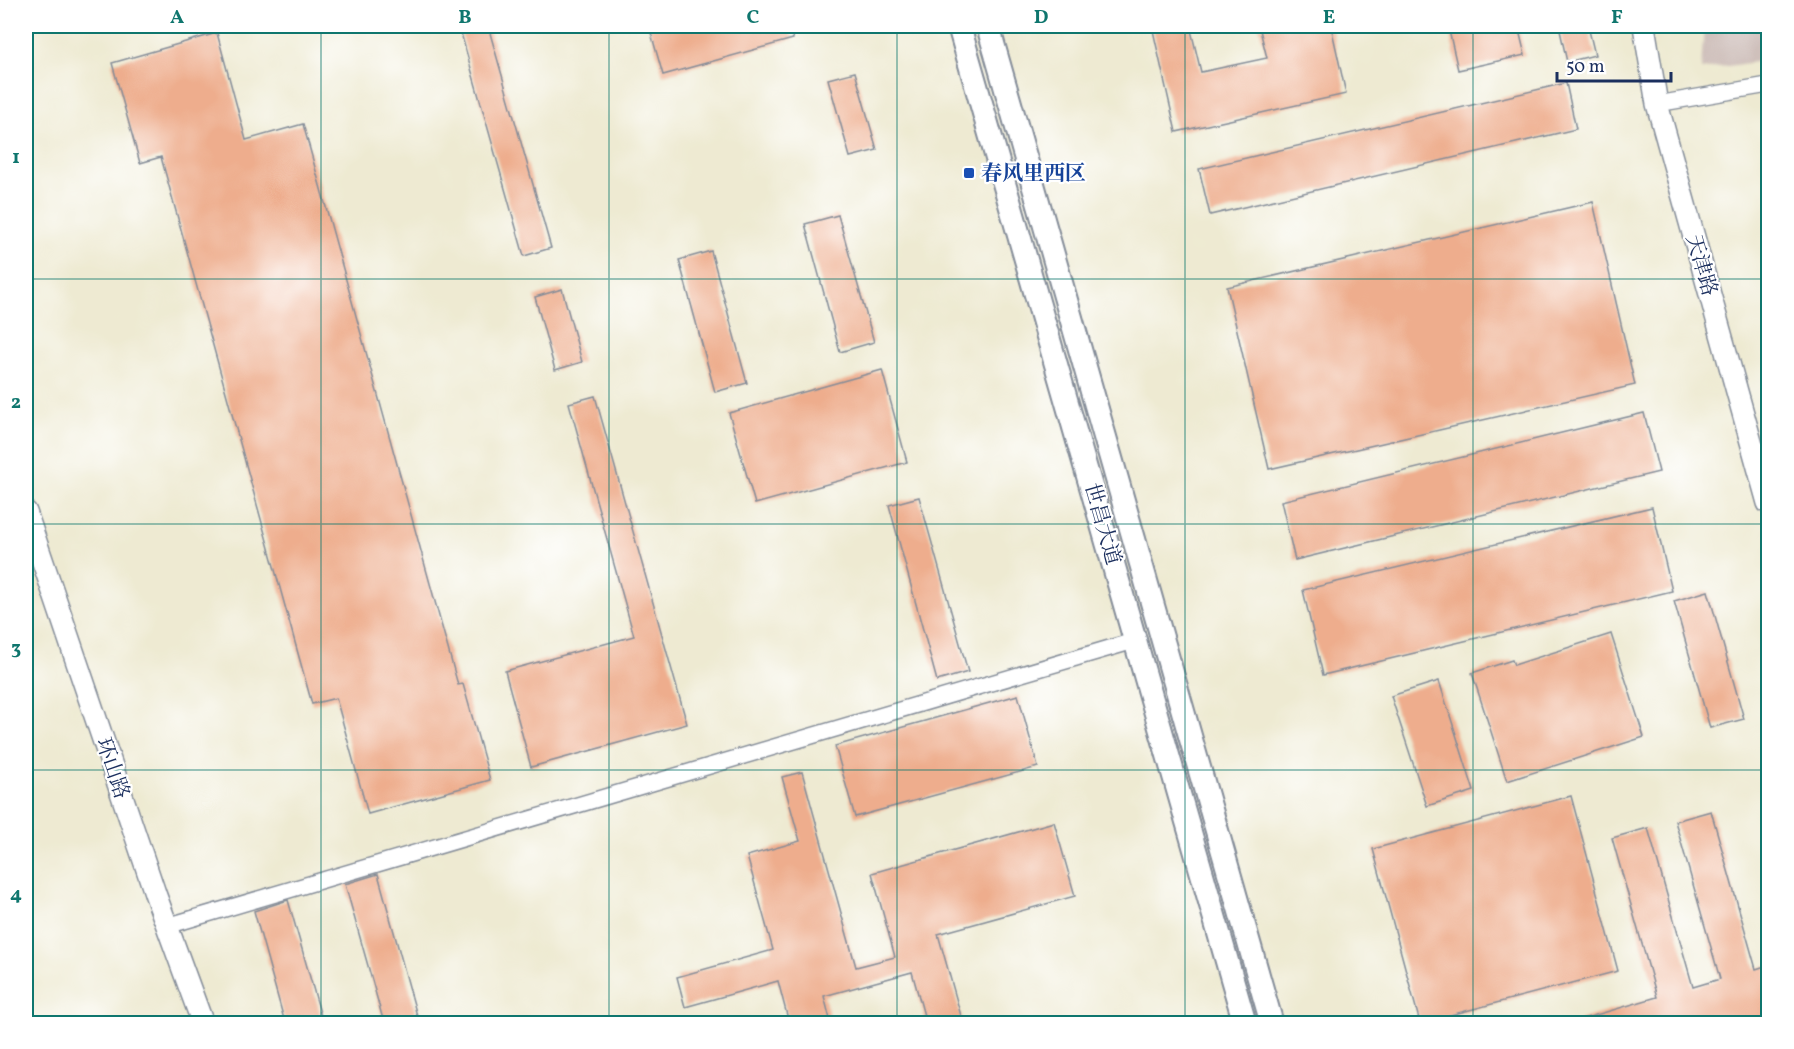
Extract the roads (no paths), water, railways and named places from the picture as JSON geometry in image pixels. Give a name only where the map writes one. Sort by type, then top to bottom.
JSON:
[{"type":"main road","name":"世昌大道","points":[[959,26],[964,51],[1137,640],[1245,1023]]},
{"type":"main road","name":"世昌大道","points":[[988,26],[1272,1023]]},
{"type":"main road","name":"天津路","points":[[1644,26],[1657,104],[1768,503]]},
{"type":"main road","name":"环山路","points":[[26,512],[202,1023]]},
{"type":"street","points":[[1657,104],[1768,85]]},
{"type":"street","points":[[167,926],[1137,640]]},
{"type":"place","name":"春风里西区","points":[[969,173]]}]
